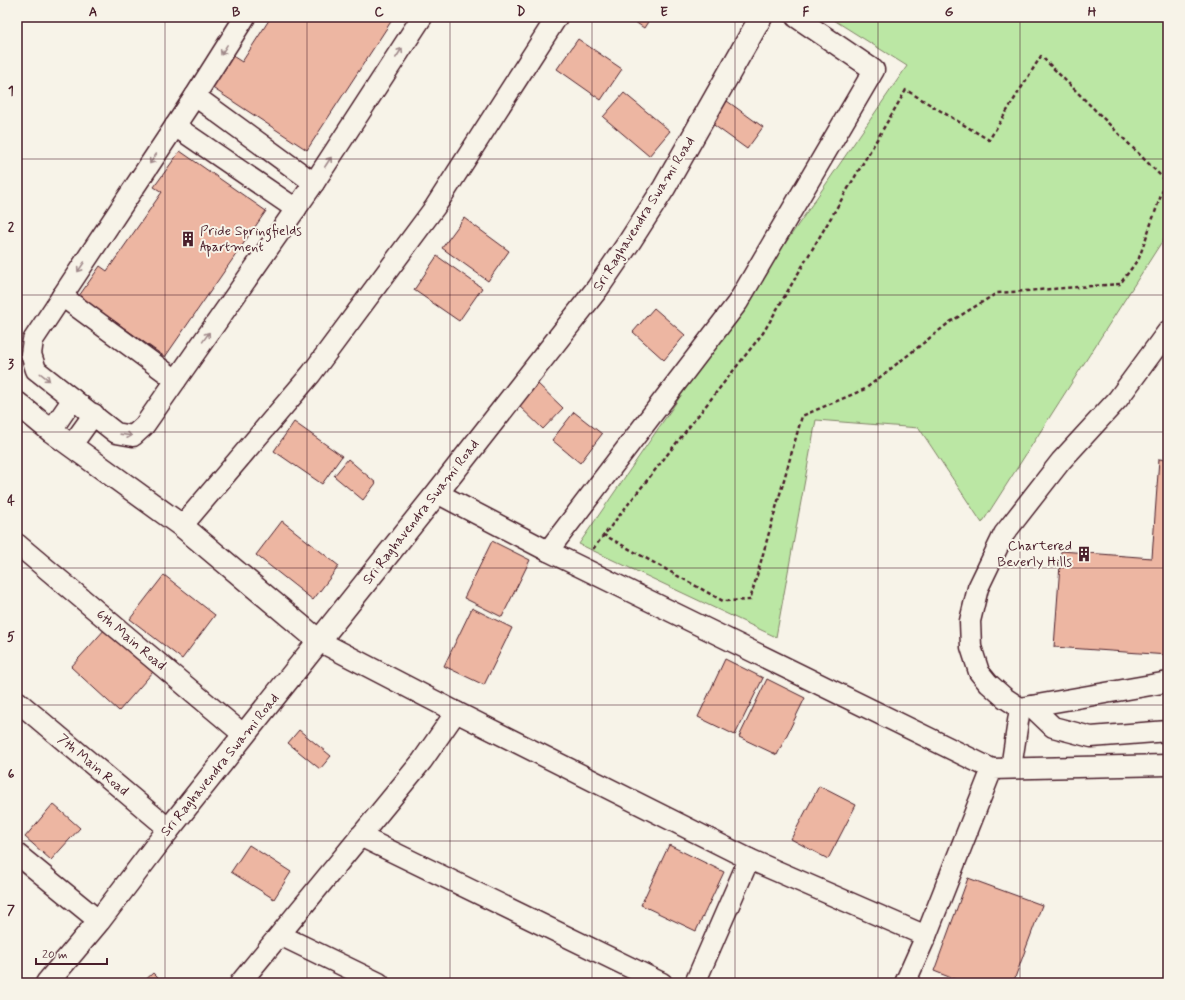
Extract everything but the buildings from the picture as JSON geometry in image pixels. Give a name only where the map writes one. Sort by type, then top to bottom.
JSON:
[{"type":"street","points":[[245,17],[195,96],[33,340],[31,354],[36,370],[94,414],[116,433],[133,436],[144,426],[314,183],[422,17]]},
{"type":"street","points":[[182,526],[311,374],[430,213],[557,17]]},
{"type":"street","name":"Sri Raghavendra Swami Road","points":[[47,983],[99,921],[169,829],[437,493],[597,289],[623,252],[664,188],[762,17]]},
{"type":"street","points":[[548,551],[738,302],[874,70],[796,17]]},
{"type":"street","points":[[195,96],[314,183]]},
{"type":"street","points":[[175,126],[296,209]]},
{"type":"street","points":[[62,296],[176,380]]},
{"type":"street","points":[[1168,331],[1118,399],[1061,461],[1004,534],[978,588],[970,621],[971,647],[979,672],[988,683],[1005,698],[1025,707],[1053,727],[1091,737],[1168,730]]},
{"type":"street","points":[[51,431],[73,399]]},
{"type":"street","points":[[17,403],[71,446],[182,526],[319,641],[456,712],[749,859],[926,936]]},
{"type":"street","points":[[71,446],[94,414]]},
{"type":"street","points":[[437,493],[579,567],[1001,769],[1168,765]]},
{"type":"street","name":"6th Main Road","points":[[17,544],[244,735]]},
{"type":"street","points":[[1025,707],[1168,682]]},
{"type":"street","name":"7th Main Road","points":[[17,701],[169,829]]},
{"type":"street","points":[[905,983],[1001,769],[1025,707]]},
{"type":"street","points":[[240,983],[422,761],[456,712]]},
{"type":"street","points":[[360,836],[662,983]]},
{"type":"street","points":[[17,854],[99,921]]},
{"type":"street","points":[[695,983],[749,859]]},
{"type":"street","points":[[280,935],[379,983]]},
{"type":"path","points":[[579,567],[604,535],[763,333],[906,90],[989,140],[1041,56],[1166,182],[1139,258],[1120,284],[997,293],[950,322],[865,389],[802,416],[750,600],[723,601],[604,535]]},
{"type":"green space","points":[[829,17],[1168,17],[1168,232],[982,523],[919,428],[816,420],[776,637],[579,544],[907,66]]},
{"type":"place","name":"Pride Springfields Apartment","points":[[188,239]]},
{"type":"place","name":"Chartered Beverly Hills","points":[[1084,554]]}]
